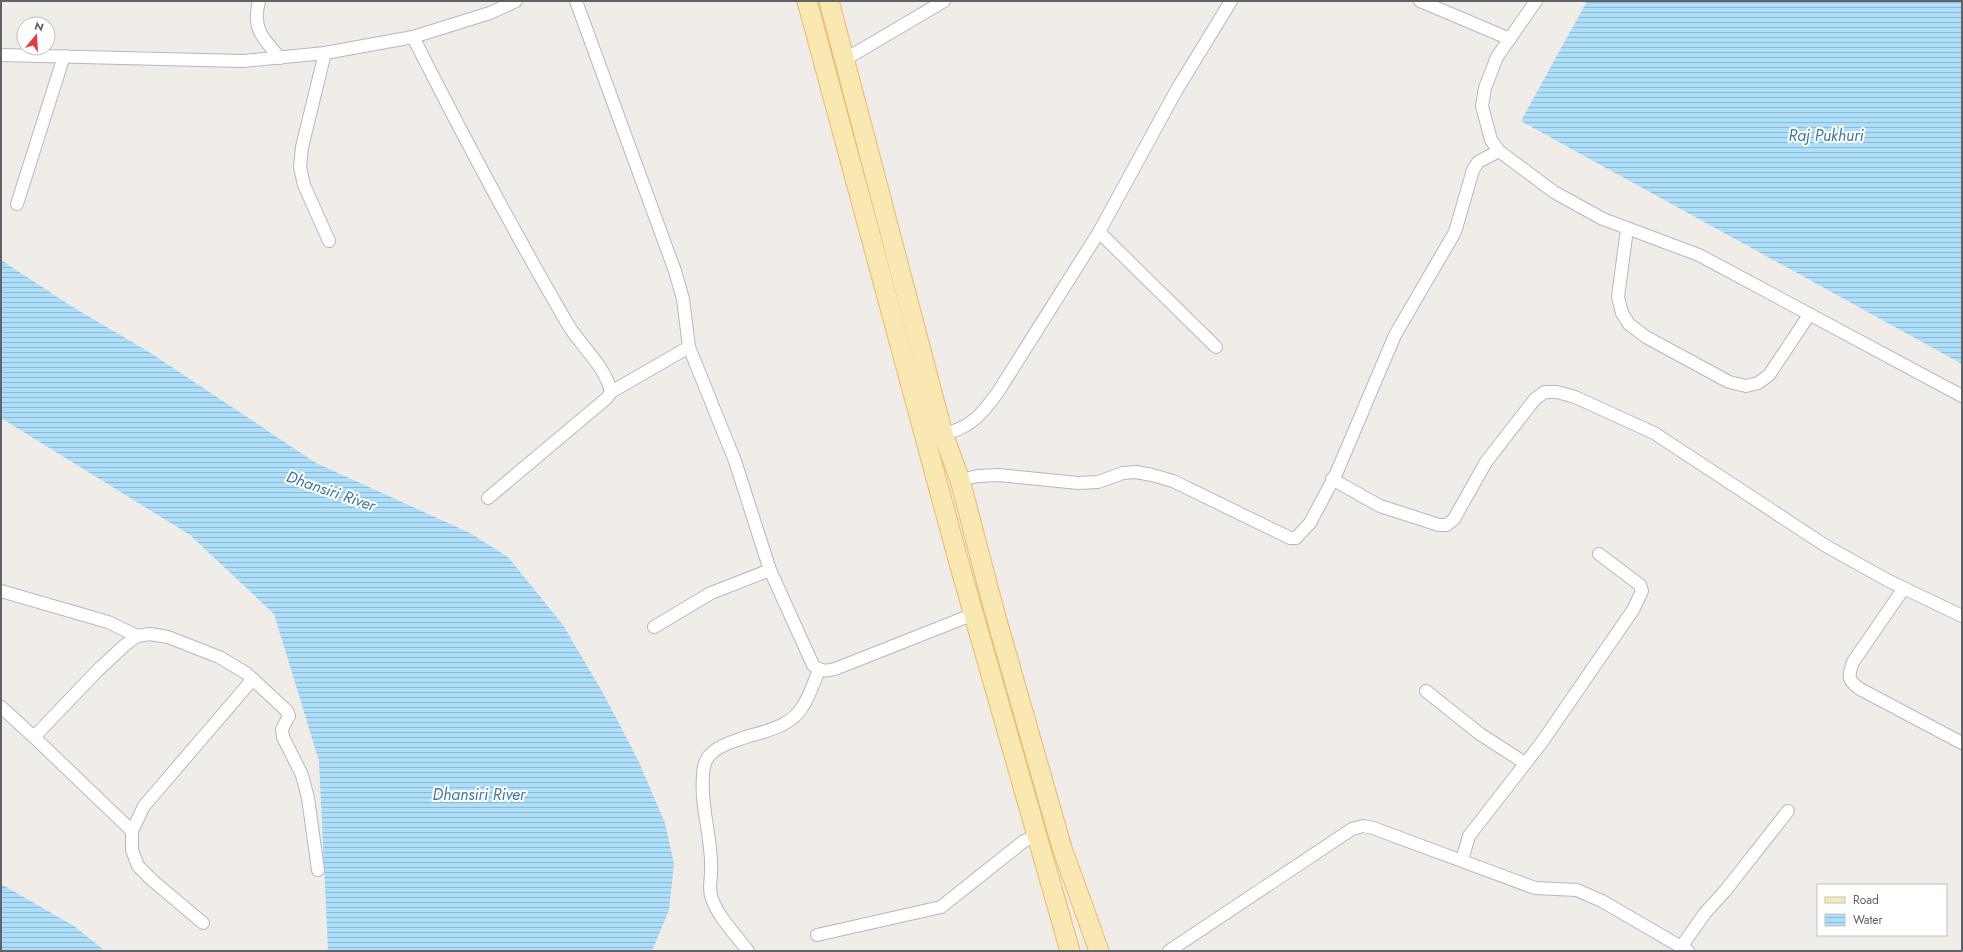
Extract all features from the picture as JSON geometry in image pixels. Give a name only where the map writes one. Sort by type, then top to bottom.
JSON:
[{"type":"main road","points":[[808,1],[886,298],[1070,951]]},
{"type":"main road","points":[[829,1],[943,434],[960,480],[994,610],[1062,848],[1099,951]]},
{"type":"street","points":[[259,1],[256,13],[257,28],[263,40],[280,58]]},
{"type":"street","points":[[1,54],[243,61],[280,58],[325,53],[413,37],[490,13],[516,1]]},
{"type":"street","points":[[576,1],[675,270],[683,299],[689,347],[735,461],[770,570],[813,665],[819,670],[827,671],[835,669],[974,614]]},
{"type":"street","points":[[844,60],[944,1]]},
{"type":"street","points":[[943,434],[956,431],[980,416],[998,392],[1099,232],[1176,91],[1231,1]]},
{"type":"street","points":[[1420,1],[1510,39]]},
{"type":"street","points":[[1536,1],[1496,57],[1485,88],[1482,106],[1491,140],[1499,151],[1554,192],[1603,220],[1699,255],[1962,396]]},
{"type":"street","points":[[413,37],[457,123],[568,325],[608,379],[611,392]]},
{"type":"street","points":[[325,53],[302,147],[300,168],[304,185],[329,241]]},
{"type":"street","points":[[17,204],[64,56]]},
{"type":"street","points":[[960,480],[978,476],[999,475],[1078,483],[1098,482],[1123,473],[1136,472],[1173,481],[1290,538],[1296,538],[1310,523],[1332,479],[1395,335],[1455,232],[1473,170],[1478,162],[1499,151]]},
{"type":"street","points":[[1628,229],[1618,297],[1622,313],[1629,324],[1646,337],[1729,382],[1746,386],[1758,383],[1769,375],[1809,315]]},
{"type":"street","points":[[1099,232],[1216,347]]},
{"type":"street","points":[[488,498],[607,398],[611,392],[689,347]]},
{"type":"street","points":[[1332,479],[1380,506],[1439,525],[1447,525],[1454,519],[1486,462],[1535,399],[1545,392],[1557,392],[1575,397],[1654,433],[1826,546],[1904,588],[1962,616]]},
{"type":"street","points":[[1462,860],[1469,836],[1526,763],[1634,610],[1642,591],[1640,585],[1599,554]]},
{"type":"street","points":[[654,627],[712,593],[770,570]]},
{"type":"street","points":[[1904,588],[1853,662],[1850,671],[1851,683],[1962,743]]},
{"type":"street","points":[[1,591],[108,622],[137,636]]},
{"type":"street","points":[[34,737],[98,670],[137,636],[150,634],[168,637],[219,657],[253,679],[283,706],[289,716],[282,729],[283,737],[304,782],[308,798],[318,870]]},
{"type":"street","points":[[748,951],[716,908],[711,898],[709,887],[711,873],[710,839],[703,783],[705,762],[713,752],[726,744],[789,722],[803,707],[819,670]]},
{"type":"street","points":[[203,923],[152,880],[138,866],[132,850],[132,832],[144,806],[253,679]]},
{"type":"street","points":[[1426,691],[1475,730],[1526,763]]},
{"type":"street","points":[[1,708],[34,737],[132,832]]},
{"type":"street","points":[[1169,951],[1352,829],[1363,826],[1373,828],[1462,860],[1535,888],[1577,890],[1602,901],[1685,949],[1705,913],[1725,891],[1788,811]]},
{"type":"street","points":[[816,935],[940,907],[1024,841],[1037,836]]},
{"type":"water","name":"Raj Pukhuri","points":[[1587,1],[1962,1],[1962,364],[1521,121]]},
{"type":"water","name":"Dhansiri River","points":[[1,260],[71,306],[149,352],[316,463],[470,533],[508,557],[563,625],[603,693],[638,760],[665,823],[674,864],[669,910],[652,951],[328,951],[319,761],[274,614],[190,535],[1,418]]},
{"type":"water","points":[[1,884],[74,926],[105,951],[1,951]]}]
